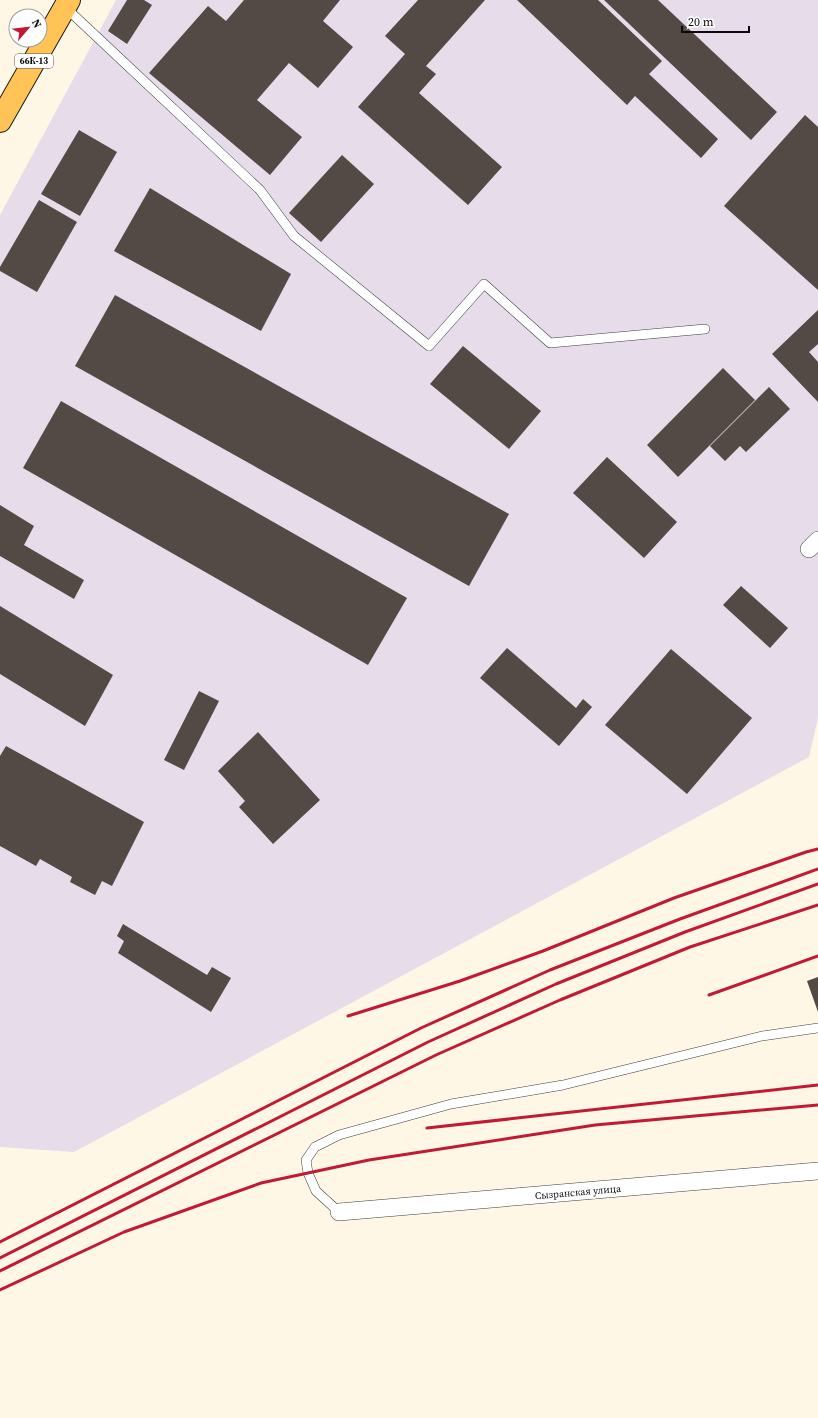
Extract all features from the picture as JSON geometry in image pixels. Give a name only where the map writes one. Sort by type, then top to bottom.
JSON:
[{"type":"main road","name":"66К-13","points":[[0,121],[67,3]]},
{"type":"street","name":"Сызранская улица","points":[[339,1212],[818,1171]]},
{"type":"lane","points":[[67,3],[260,190],[294,236],[429,346],[484,284],[550,342],[705,329]]},
{"type":"lane","points":[[339,1212],[316,1191],[308,1173],[306,1160],[315,1147],[339,1135],[450,1104],[563,1085],[762,1036],[818,1028]]},
{"type":"shaded area","points":[[116,0],[818,0],[818,718],[809,757],[74,1152],[0,1147],[0,215]]},
{"type":"building","points":[[127,0],[144,0],[152,5],[127,44],[108,31]]},
{"type":"building","points":[[244,0],[340,0],[323,21],[353,47],[318,88],[289,63],[257,100],[302,137],[270,175],[149,73],[208,6],[226,21]]},
{"type":"building","points":[[418,0],[485,0],[426,66],[436,74],[419,93],[502,167],[468,205],[358,107],[405,54],[385,36]]},
{"type":"building","points":[[517,0],[598,0],[662,61],[649,74],[718,139],[701,158],[635,96],[627,105]]},
{"type":"building","points":[[604,0],[658,0],[777,112],[751,140]]},
{"type":"building","points":[[805,115],[818,127],[818,290],[724,206]]},
{"type":"building","points":[[79,130],[117,152],[80,216],[41,194]]},
{"type":"building","points":[[342,155],[374,184],[321,242],[289,213]]},
{"type":"building","points":[[150,188],[291,274],[261,331],[114,251]]},
{"type":"building","points":[[39,200],[77,222],[37,292],[0,271],[0,267]]},
{"type":"building","points":[[115,295],[509,514],[469,586],[75,366]]},
{"type":"building","points":[[818,310],[818,344],[809,352],[818,362],[818,402],[772,354]]},
{"type":"building","points":[[463,346],[541,411],[509,449],[430,384]]},
{"type":"building","points":[[723,368],[755,400],[678,477],[647,445]]},
{"type":"building","points":[[769,387],[790,409],[746,452],[740,446],[725,461],[710,446]]},
{"type":"building","points":[[61,401],[407,598],[368,665],[23,468]]},
{"type":"building","points":[[607,457],[677,522],[644,558],[573,493]]},
{"type":"building","points":[[0,505],[34,526],[24,545],[84,580],[74,599],[0,556]]},
{"type":"building","points":[[741,586],[788,628],[770,648],[723,605]]},
{"type":"building","points":[[0,606],[113,675],[85,726],[0,674]]},
{"type":"building","points":[[507,648],[576,708],[583,699],[592,707],[559,746],[480,678]]},
{"type":"building","points":[[671,649],[752,718],[687,794],[605,725]]},
{"type":"building","points":[[199,691],[219,701],[184,770],[164,760]]},
{"type":"building","points":[[258,732],[320,800],[273,844],[239,807],[245,801],[218,771]]},
{"type":"building","points":[[6,746],[144,822],[112,886],[102,881],[95,895],[70,882],[72,877],[40,859],[36,866],[0,846],[0,756]]},
{"type":"building","points":[[123,924],[207,975],[212,967],[231,978],[211,1012],[118,953],[124,941],[117,936]]},
{"type":"building","points":[[818,977],[818,1012],[807,981]]},
{"type":"railway","points":[[348,1016],[460,981],[543,951],[674,898],[818,849]]},
{"type":"railway","points":[[0,1242],[421,1028],[550,970],[680,919],[818,869]]},
{"type":"railway","points":[[0,1258],[428,1042],[556,984],[685,932],[818,884]]},
{"type":"railway","points":[[0,1271],[436,1055],[560,1000],[690,947],[818,905]]},
{"type":"railway","points":[[709,995],[818,956]]},
{"type":"railway","points":[[427,1128],[818,1085]]},
{"type":"railway","points":[[0,1290],[124,1232],[261,1183],[369,1160],[595,1125],[818,1105]]}]
